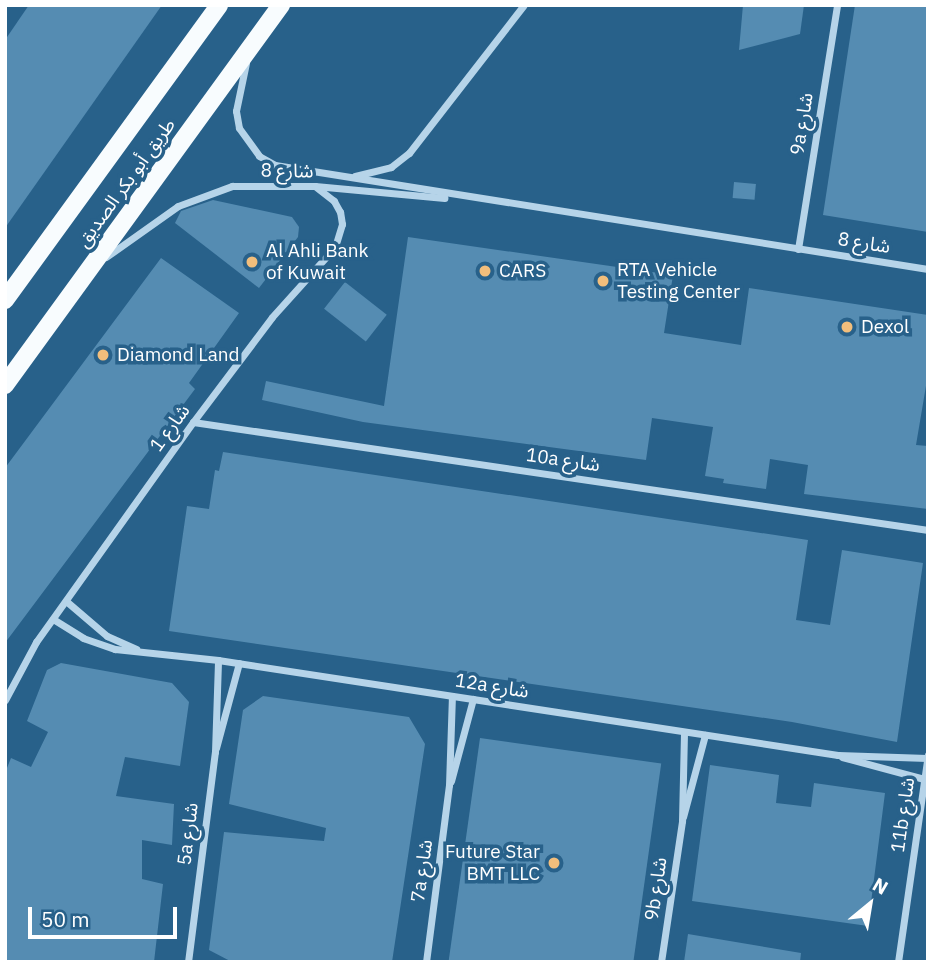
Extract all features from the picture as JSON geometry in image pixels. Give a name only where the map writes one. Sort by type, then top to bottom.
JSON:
[{"type":"main road","name":"طريق أبو بكر الصديق","points":[[5,300],[11,287],[219,5]]},
{"type":"main road","name":"طريق أبو بكر الصديق","points":[[5,385],[281,5]]},
{"type":"street","points":[[346,177],[372,174],[409,153],[524,5]]},
{"type":"street","name":"9a شارع","points":[[798,249],[837,5]]},
{"type":"street","name":"شارع 8","points":[[250,47],[236,111],[247,144],[275,164],[504,203],[928,269]]},
{"type":"street","name":"شارع 8","points":[[93,266],[178,206],[213,190],[314,186],[504,203]]},
{"type":"street","name":"شارع 1","points":[[5,700],[53,619],[193,422],[272,317],[335,247],[342,224],[340,212],[334,201],[314,186]]},
{"type":"street","name":"10a شارع","points":[[193,422],[928,530]]},
{"type":"street","name":"12a شارع","points":[[66,601],[107,636],[140,650]]},
{"type":"street","name":"12a شارع","points":[[53,619],[93,643],[838,755],[924,779]]},
{"type":"street","name":"5a شارع","points":[[188,962],[215,752],[218,660]]},
{"type":"street","name":"5a شارع","points":[[215,752],[239,663]]},
{"type":"street","name":"7a شارع","points":[[426,962],[449,785],[452,696]]},
{"type":"street","name":"7a شارع","points":[[449,785],[473,699]]},
{"type":"street","name":"9b شارع","points":[[661,962],[681,821],[684,732]]},
{"type":"street","name":"9b شارع","points":[[681,821],[705,735]]},
{"type":"street","name":"12a شارع","points":[[838,755],[928,756]]},
{"type":"street","name":"11b شارع","points":[[898,962],[928,756]]},
{"type":"building","points":[[29,5],[162,5],[5,228],[5,40]]},
{"type":"building","points":[[743,5],[804,5],[800,34],[739,50]]},
{"type":"building","points":[[855,5],[928,5],[928,232],[823,215]]},
{"type":"building","points":[[734,182],[756,184],[755,200],[733,198]]},
{"type":"building","name":"Al Ahli Bank of Kuwait","points":[[213,200],[292,217],[299,227],[298,237],[259,288],[175,223],[181,211]]},
{"type":"building","points":[[408,237],[673,275],[664,333],[741,345],[749,288],[928,315],[928,374],[916,445],[928,446],[928,509],[804,494],[808,465],[770,459],[766,489],[723,483],[724,479],[705,476],[713,427],[652,418],[646,460],[363,422],[262,400],[266,381],[384,406]]},
{"type":"building","points":[[161,258],[239,313],[189,383],[195,389],[5,643],[5,468]]},
{"type":"building","points":[[345,282],[387,315],[366,341],[324,309]]},
{"type":"building","points":[[223,452],[808,540],[796,620],[830,625],[842,550],[923,563],[897,742],[792,722],[169,631],[187,506],[209,509],[215,470],[219,471]]},
{"type":"building","points":[[61,663],[172,683],[189,702],[180,766],[125,757],[116,796],[174,804],[172,845],[142,840],[142,879],[163,884],[154,962],[5,962],[5,773],[11,758],[31,767],[48,732],[27,721],[47,670]]},
{"type":"building","points":[[263,696],[409,717],[425,744],[392,962],[232,962],[209,950],[224,832],[324,841],[326,828],[229,804],[243,710]]},
{"type":"building","name":"Future Star BMT LLC","points":[[480,738],[661,763],[633,962],[449,962]]},
{"type":"building","points":[[710,765],[779,775],[776,803],[811,807],[814,783],[885,793],[868,926],[692,901]]},
{"type":"building","points":[[688,934],[801,953],[800,962],[684,962]]},
{"type":"place","name":"Al Ahli Bank of Kuwait","points":[[252,262]]},
{"type":"place","name":"CARS","points":[[485,271]]},
{"type":"place","name":"RTA Vehicle Testing Center","points":[[603,281]]},
{"type":"place","name":"Dexol","points":[[847,327]]},
{"type":"place","name":"Diamond Land","points":[[103,355]]},
{"type":"place","name":"Future Star BMT LLC","points":[[554,863]]}]
